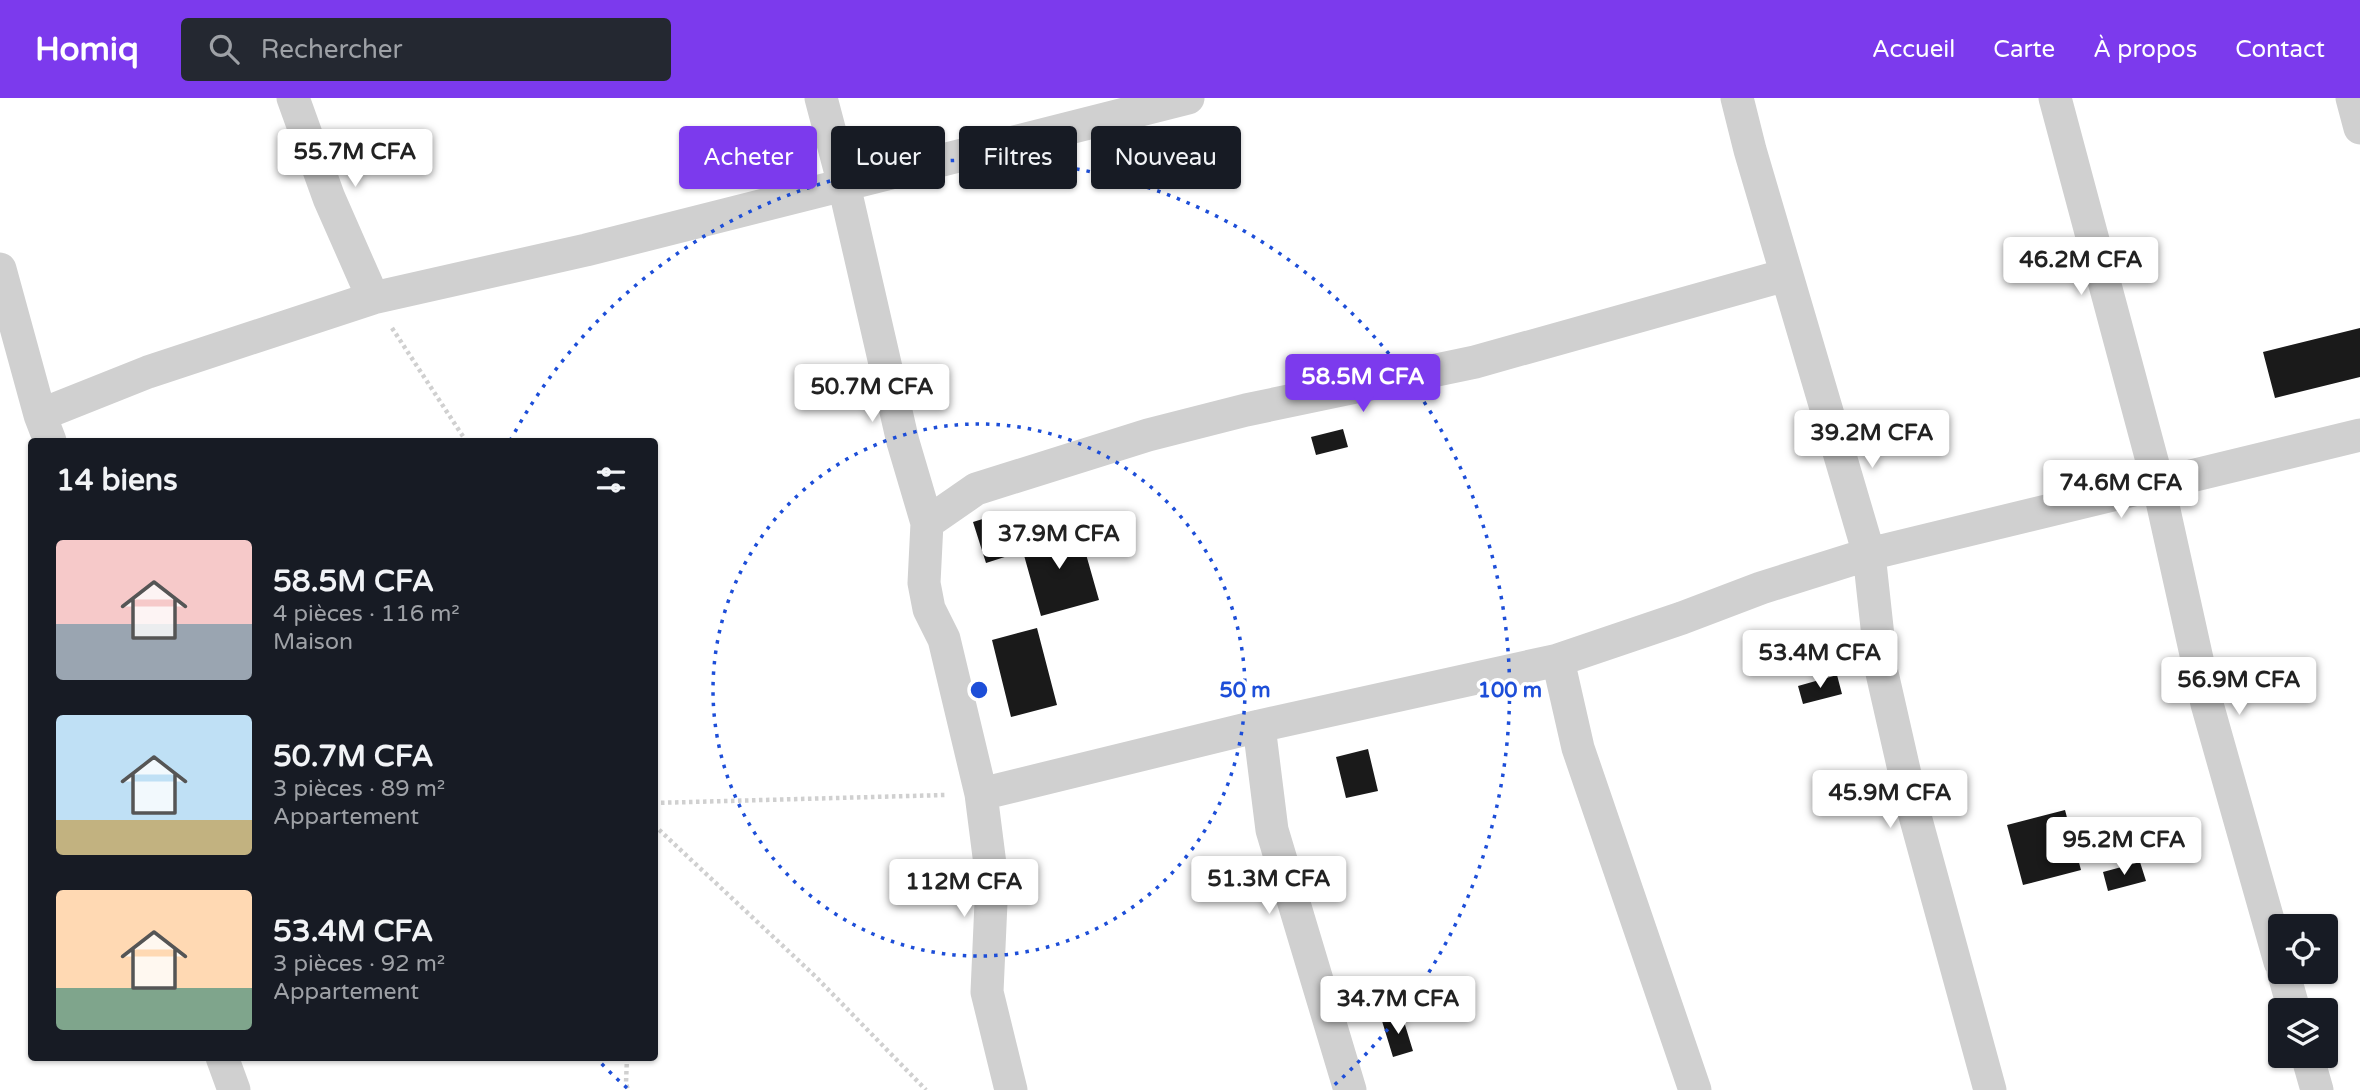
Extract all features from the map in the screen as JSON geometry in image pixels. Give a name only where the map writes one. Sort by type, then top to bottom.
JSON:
[{"type":"street","points":[[293,98],[329,198],[373,298]]},
{"type":"street","points":[[821,98],[831,136]]},
{"type":"street","points":[[945,159],[1188,98]]},
{"type":"street","points":[[1737,98],[1786,275],[1869,554],[1882,673],[1912,805],[1990,1090]]},
{"type":"street","points":[[2055,98],[2158,483],[2207,704],[2268,920]]},
{"type":"street","points":[[2352,98],[2360,128]]},
{"type":"street","points":[[0,269],[45,428],[148,372],[373,298],[586,250],[831,188]]},
{"type":"street","points":[[845,189],[904,442],[927,523],[924,583],[929,609],[944,639],[981,793],[992,880],[987,992],[1011,1090]]},
{"type":"street","points":[[927,523],[976,489],[1148,435],[1247,410],[1475,362],[1786,275]]},
{"type":"street","points":[[981,793],[1259,726],[1558,660],[1761,588],[1869,554],[2360,435]]},
{"type":"street","points":[[1558,660],[1578,748],[1695,1090]]},
{"type":"street","points":[[1259,726],[1272,830],[1350,1090]]},
{"type":"street","points":[[223,1061],[234,1090]]},
{"type":"street","points":[[2311,1068],[2317,1090]]},
{"type":"path","points":[[373,298],[464,438]]},
{"type":"path","points":[[658,803],[981,793]]},
{"type":"path","points":[[658,829],[816,977],[926,1090]]},
{"type":"path","points":[[627,1061],[628,1090]]},
{"type":"building","points":[[2360,328],[2360,377],[2275,398],[2263,352]]},
{"type":"building","points":[[1343,429],[1348,447],[1316,455],[1311,437]]},
{"type":"building","points":[[1002,513],[1014,554],[986,563],[973,522]]},
{"type":"building","points":[[1078,526],[1099,600],[1041,616],[1020,541]]},
{"type":"building","points":[[1037,628],[1057,705],[1011,717],[992,640]]},
{"type":"building","points":[[1837,675],[1842,694],[1803,704],[1798,686]]},
{"type":"building","points":[[1368,749],[1378,791],[1346,798],[1336,757]]},
{"type":"building","points":[[2065,810],[2081,870],[2023,885],[2007,825]]},
{"type":"building","points":[[2140,862],[2146,881],[2108,891],[2103,872]]},
{"type":"building","points":[[1402,1015],[1413,1051],[1393,1057],[1382,1021]]}]
